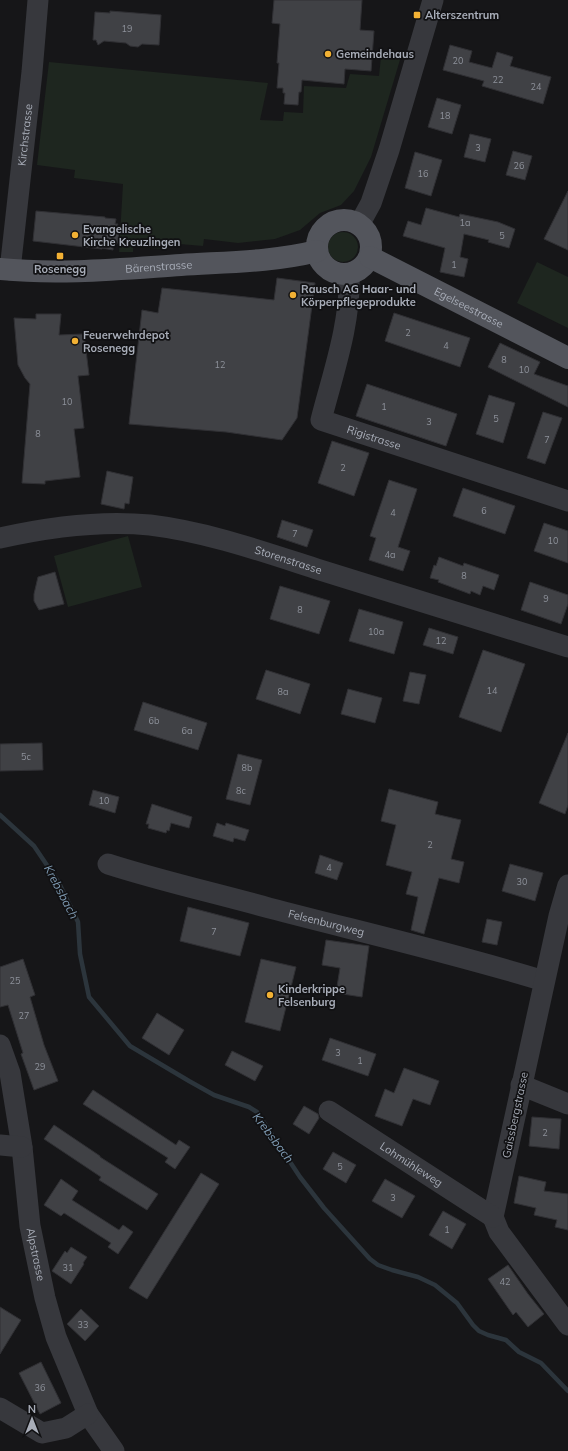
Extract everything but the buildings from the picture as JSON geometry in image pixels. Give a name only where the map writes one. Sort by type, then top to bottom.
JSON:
[{"type":"main road","points":[[342,220],[351,221],[359,225],[366,231],[370,239],[370,256],[365,265],[358,271],[349,274],[332,272],[324,266],[319,259],[317,242],[320,233],[334,222],[342,220]]},
{"type":"main road","name":"Bärenstrasse","points":[[5,270],[58,272],[206,264],[295,255],[317,251]]},
{"type":"main road","name":"Egelseestrasse","points":[[370,256],[568,358]]},
{"type":"street","name":"Kirchstrasse","points":[[5,270],[32,72],[38,0]]},
{"type":"street","points":[[359,225],[371,203],[389,150],[433,0]]},
{"type":"street","name":"Rigistrasse","points":[[349,274],[349,302],[321,420],[568,501]]},
{"type":"street","name":"Storenstrasse","points":[[0,538],[36,530],[73,525],[150,525],[179,530],[216,538],[270,554],[568,647]]},
{"type":"street","name":"Felsenburgweg","points":[[108,864],[316,921],[445,952],[544,981]]},
{"type":"street","name":"Gaissbergstrasse","points":[[493,1217],[544,981],[559,916],[568,885]]},
{"type":"street","name":"Alpstrasse","points":[[0,1045],[10,1073],[22,1147],[30,1226],[45,1298],[56,1338],[88,1414],[114,1451]]},
{"type":"street","points":[[521,1085],[568,1104]]},
{"type":"street","name":"Lohmühleweg","points":[[329,1111],[493,1217]]},
{"type":"street","points":[[0,1145],[22,1147]]},
{"type":"street","points":[[493,1217],[499,1232],[568,1325]]},
{"type":"street","points":[[0,1408],[42,1433],[66,1428],[88,1414]]},
{"type":"shaded area","points":[[402,53],[371,157],[354,191],[341,205],[320,213],[300,230],[275,239],[238,243],[204,239],[203,246],[168,243],[167,249],[133,247],[133,252],[119,252],[123,184],[74,178],[75,170],[37,165],[49,62],[268,83],[260,120],[283,121],[284,112],[303,113],[304,86],[346,88],[350,74],[379,76],[381,57]]},
{"type":"shaded area","points":[[343,232],[354,236],[358,247],[354,258],[343,262],[332,258],[328,247],[332,236]]},
{"type":"shaded area","points":[[537,262],[568,277],[568,328],[517,303]]},
{"type":"shaded area","points":[[128,536],[142,587],[68,607],[54,556]]},
{"type":"waterway","name":"Krebsbach","points":[[0,815],[34,846],[59,883],[78,922],[80,954],[89,997],[130,1046],[214,1095],[249,1107],[257,1112],[300,1177],[324,1208],[370,1259],[378,1265],[418,1277],[435,1285],[457,1303],[479,1331],[506,1340],[519,1352],[541,1363],[568,1391]]},
{"type":"place","name":"Alterszentrum","points":[[417,15]]},
{"type":"place","name":"Gemeindehaus","points":[[328,54]]},
{"type":"place","name":"Evangelische Kirche Kreuzlingen","points":[[75,235]]},
{"type":"place","name":"Rosenegg","points":[[60,256]]},
{"type":"place","name":"Rausch AG Haar- und Körperpflegeprodukte","points":[[293,295]]},
{"type":"place","name":"Feuerwehrdepot Rosenegg","points":[[75,341]]},
{"type":"place","name":"Kinderkrippe Felsenburg","points":[[270,995]]}]
